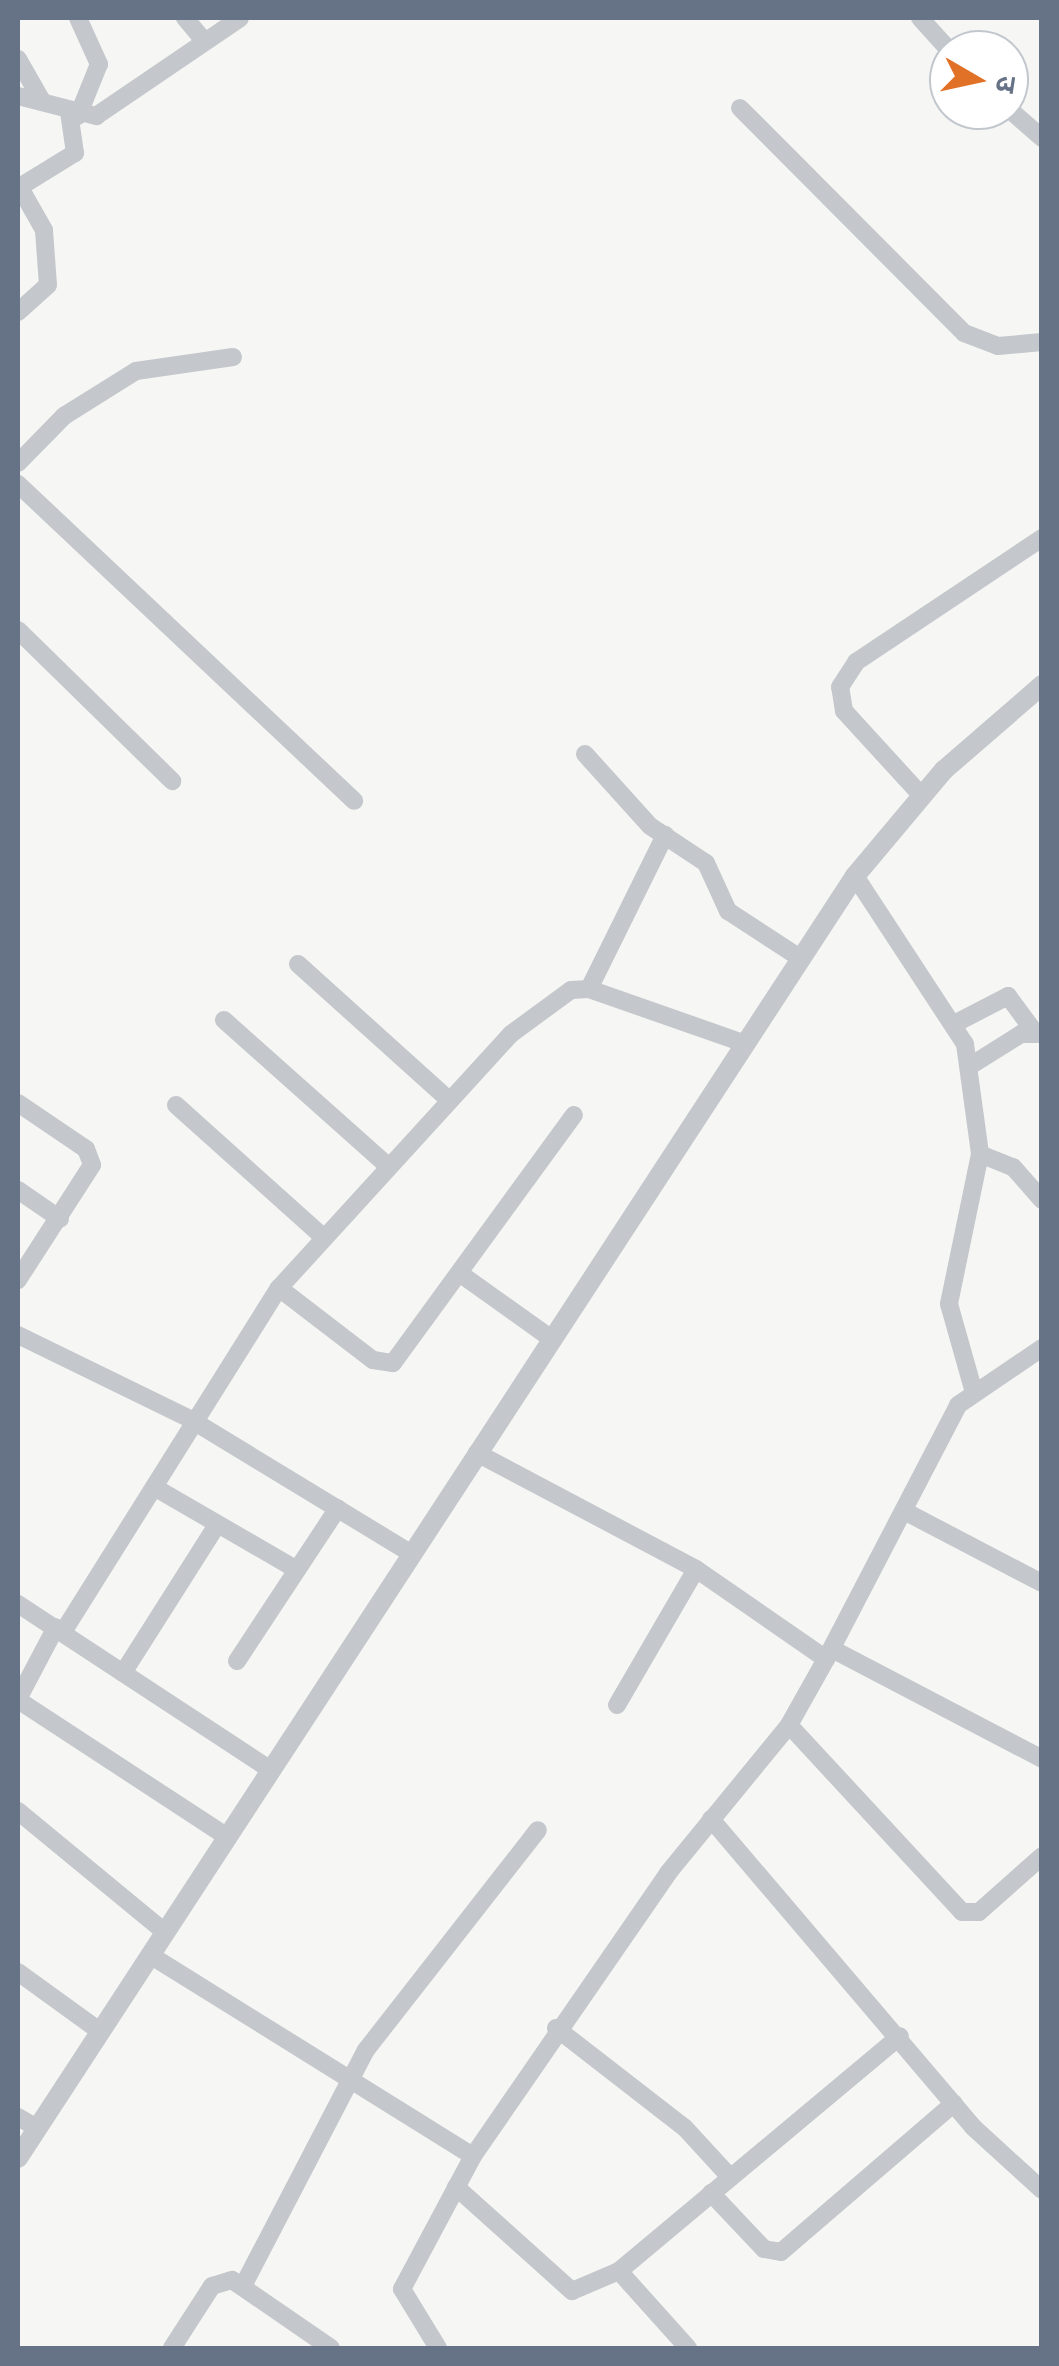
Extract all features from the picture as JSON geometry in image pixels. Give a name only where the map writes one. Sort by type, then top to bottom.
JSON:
[{"type":"street","points":[[18,312],[48,285],[44,230],[18,187],[74,153],[73,114],[98,64],[78,18]]},
{"type":"street","points":[[185,18],[204,41]]},
{"type":"street","points":[[18,96],[73,114],[104,112],[240,18]]},
{"type":"street","points":[[18,59],[42,101]]},
{"type":"street","points":[[740,108],[964,333],[998,346],[1042,342]]},
{"type":"street","points":[[18,464],[64,416],[136,371],[233,357]]},
{"type":"street","points":[[18,484],[354,801]]},
{"type":"street","points":[[921,795],[844,710],[840,687],[856,662],[1042,538]]},
{"type":"street","points":[[18,630],[172,781]]},
{"type":"street","points":[[18,2158],[478,1453],[549,1337],[854,876],[921,795],[1042,686]]},
{"type":"street","points":[[585,754],[665,835],[706,863],[728,911],[800,958]]},
{"type":"street","points":[[589,990],[665,835]]},
{"type":"street","points":[[854,876],[954,1024],[970,1066],[980,1154],[948,1304],[973,1389]]},
{"type":"street","points":[[298,964],[447,1098]]},
{"type":"street","points":[[227,1837],[18,1700],[279,1288],[447,1098],[553,1001],[589,990],[743,1044]]},
{"type":"street","points":[[954,1024],[1008,996],[1038,1034],[970,1066]]},
{"type":"street","points":[[224,1020],[387,1165]]},
{"type":"street","points":[[18,1102],[92,1158],[60,1219],[18,1280]]},
{"type":"street","points":[[176,1105],[322,1236]]},
{"type":"street","points":[[279,1288],[385,1365],[462,1275],[574,1115]]},
{"type":"street","points":[[980,1154],[1013,1167],[1042,1200]]},
{"type":"street","points":[[18,1190],[60,1219]]},
{"type":"street","points":[[462,1275],[549,1337]]},
{"type":"street","points":[[18,1335],[196,1422],[412,1554]]},
{"type":"street","points":[[438,2348],[402,2289],[473,2156],[556,2028],[712,1818],[789,1725],[973,1389],[1042,1348]]},
{"type":"street","points":[[478,1453],[696,1569],[829,1654],[1042,1760]]},
{"type":"street","points":[[154,1488],[296,1570]]},
{"type":"street","points":[[237,1661],[338,1508]]},
{"type":"street","points":[[906,1512],[1042,1584]]},
{"type":"street","points":[[124,1673],[217,1525]]},
{"type":"street","points":[[617,1705],[696,1569]]},
{"type":"street","points":[[18,1604],[271,1770]]},
{"type":"street","points":[[789,1725],[962,1912],[978,1912],[1042,1856]]},
{"type":"street","points":[[18,1811],[165,1932]]},
{"type":"street","points":[[712,1818],[954,2103],[1042,2190]]},
{"type":"street","points":[[243,2286],[348,2080],[538,1830]]},
{"type":"street","points":[[150,1955],[473,2156]]},
{"type":"street","points":[[18,1972],[101,2032]]},
{"type":"street","points":[[556,2028],[685,2128],[730,2177]]},
{"type":"street","points":[[456,2187],[572,2291],[619,2270],[900,2036]]},
{"type":"street","points":[[711,2193],[764,2249],[781,2252],[954,2103]]},
{"type":"street","points":[[18,2117],[37,2128]]},
{"type":"street","points":[[619,2270],[688,2348]]},
{"type":"street","points":[[172,2348],[212,2286],[243,2286],[331,2348]]}]
